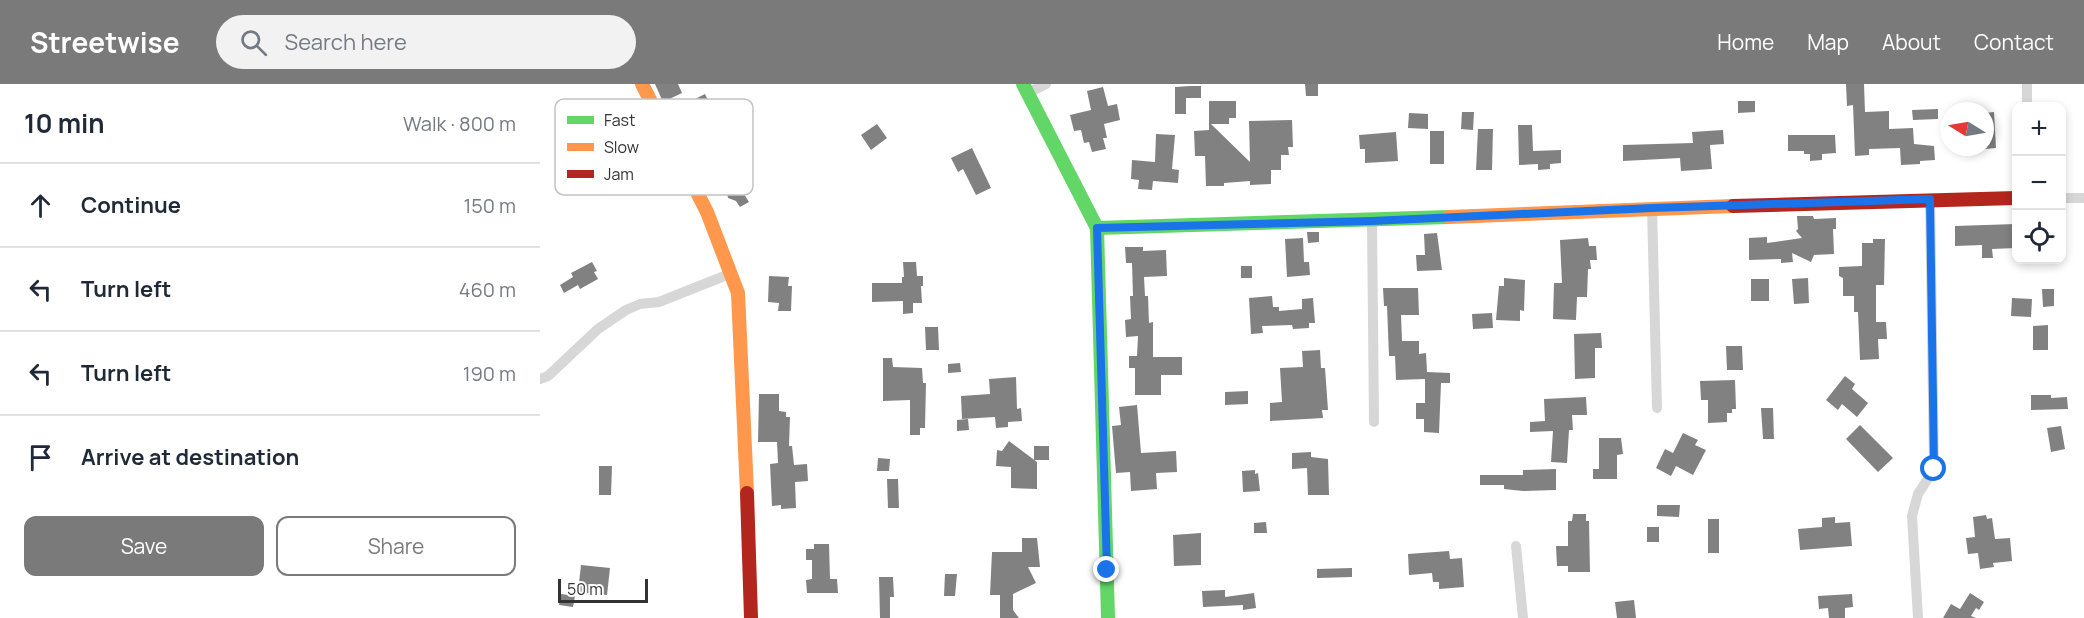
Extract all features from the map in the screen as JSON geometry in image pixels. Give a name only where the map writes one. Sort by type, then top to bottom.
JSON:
[{"type":"street","points":[[642,84],[650,99]]},
{"type":"street","points":[[1046,84],[1026,89],[1097,228],[1108,618]]},
{"type":"street","points":[[2027,84],[2027,102]]},
{"type":"street","points":[[698,195],[709,216],[738,293],[751,562],[751,618]]},
{"type":"street","points":[[1097,228],[1372,221],[1652,208],[2012,198]]},
{"type":"street","points":[[2066,198],[2084,198]]},
{"type":"street","points":[[1918,618],[1913,567],[1912,516],[1918,494],[1934,469],[1930,199]]},
{"type":"street","points":[[1652,208],[1657,408]]},
{"type":"street","points":[[1372,221],[1374,422]]},
{"type":"street","points":[[540,379],[548,376],[598,329],[626,310],[640,304],[659,303],[732,273]]},
{"type":"street","points":[[1516,546],[1523,618]]},
{"type":"building","points":[[655,84],[678,84],[682,93],[669,99],[662,99]]},
{"type":"building","points":[[1305,84],[1318,84],[1318,96],[1306,96]]},
{"type":"building","points":[[1846,84],[1864,84],[1865,112],[1889,111],[1889,129],[1913,128],[1914,144],[1934,146],[1935,160],[1901,165],[1900,148],[1869,149],[1869,155],[1855,156],[1853,105],[1847,106]]},
{"type":"building","points":[[1201,86],[1201,98],[1186,98],[1186,114],[1175,114],[1175,87]]},
{"type":"building","points":[[1103,87],[1108,106],[1117,104],[1120,120],[1104,124],[1107,138],[1103,138],[1106,149],[1092,152],[1089,142],[1084,143],[1081,130],[1074,131],[1070,115],[1091,110],[1087,91]]},
{"type":"building","points":[[705,94],[707,99],[695,99]]},
{"type":"building","points":[[1209,101],[1236,101],[1236,118],[1229,118],[1229,124],[1211,124],[1250,162],[1249,121],[1292,120],[1293,147],[1288,147],[1289,155],[1281,155],[1281,170],[1271,170],[1271,184],[1250,185],[1250,181],[1224,183],[1224,186],[1206,186],[1205,156],[1195,156],[1194,131],[1209,130]]},
{"type":"building","points":[[1738,101],[1755,101],[1755,112],[1738,113]]},
{"type":"building","points":[[1938,109],[1938,119],[1913,120],[1912,110]]},
{"type":"building","points":[[1462,112],[1474,112],[1473,130],[1461,129]]},
{"type":"building","points":[[1994,112],[1996,148],[1994,148]]},
{"type":"building","points":[[1409,113],[1428,114],[1428,129],[1408,128]]},
{"type":"building","points":[[877,124],[887,138],[871,150],[861,135]]},
{"type":"building","points":[[1518,125],[1532,125],[1533,151],[1561,150],[1561,163],[1550,164],[1550,169],[1538,170],[1538,164],[1519,165]]},
{"type":"building","points":[[1478,129],[1493,129],[1492,170],[1476,170]]},
{"type":"building","points":[[1723,130],[1724,144],[1710,145],[1712,169],[1681,171],[1680,158],[1623,161],[1623,145],[1693,143],[1692,132]]},
{"type":"building","points":[[1430,131],[1444,131],[1444,164],[1430,164]]},
{"type":"building","points":[[1396,132],[1398,161],[1365,163],[1365,149],[1360,149],[1359,135]]},
{"type":"building","points":[[1156,134],[1175,135],[1172,169],[1179,170],[1178,183],[1153,181],[1152,190],[1138,189],[1139,180],[1131,179],[1132,160],[1155,162]]},
{"type":"building","points":[[1788,135],[1835,135],[1836,153],[1822,154],[1822,160],[1810,161],[1810,154],[1804,154],[1804,151],[1788,151]]},
{"type":"building","points":[[972,148],[991,188],[976,195],[963,169],[958,172],[951,158]]},
{"type":"building","points":[[727,195],[745,195],[749,202],[740,207],[736,201],[728,198]]},
{"type":"building","points":[[1797,216],[1813,216],[1814,219],[1836,218],[1836,229],[1833,229],[1834,254],[1814,255],[1811,262],[1792,253],[1793,262],[1781,263],[1781,259],[1749,260],[1749,238],[1767,237],[1767,243],[1802,238],[1796,231],[1798,229]]},
{"type":"building","points":[[2012,224],[2012,248],[1992,249],[1993,258],[1982,258],[1982,245],[1955,246],[1955,226]]},
{"type":"building","points":[[1307,232],[1319,232],[1319,242],[1308,243]]},
{"type":"building","points":[[1437,233],[1442,270],[1417,271],[1416,255],[1425,255],[1424,234]]},
{"type":"building","points":[[1303,238],[1304,262],[1309,262],[1310,275],[1287,277],[1285,239]]},
{"type":"building","points":[[1588,238],[1589,246],[1596,246],[1597,260],[1590,260],[1587,297],[1577,297],[1576,320],[1553,319],[1554,283],[1562,283],[1560,240]]},
{"type":"building","points":[[1873,239],[1885,239],[1884,285],[1876,285],[1876,322],[1886,322],[1887,339],[1878,339],[1879,359],[1860,360],[1858,312],[1854,312],[1854,296],[1843,296],[1843,278],[1839,276],[1839,267],[1862,266],[1862,243],[1873,243]]},
{"type":"building","points":[[1125,247],[1143,247],[1143,251],[1166,250],[1167,276],[1144,277],[1145,296],[1148,296],[1149,323],[1153,322],[1153,357],[1182,357],[1182,375],[1161,375],[1161,395],[1135,395],[1135,368],[1129,368],[1129,356],[1137,356],[1138,336],[1126,337],[1125,320],[1131,319],[1130,296],[1133,296],[1132,263],[1126,263]]},
{"type":"building","points":[[592,262],[598,279],[580,289],[578,285],[564,293],[560,285],[573,277],[571,273]]},
{"type":"building","points":[[903,262],[916,262],[917,276],[923,276],[923,286],[921,286],[922,303],[913,303],[913,313],[903,314],[903,301],[872,302],[872,283],[902,283]]},
{"type":"building","points":[[1241,266],[1252,266],[1252,278],[1241,278]]},
{"type":"building","points":[[769,276],[789,277],[788,286],[792,286],[791,311],[778,311],[779,303],[768,302]]},
{"type":"building","points":[[1504,278],[1525,280],[1524,311],[1520,310],[1520,321],[1496,320],[1499,286],[1504,286]]},
{"type":"building","points":[[1808,278],[1809,303],[1794,304],[1792,279]]},
{"type":"building","points":[[1751,279],[1769,279],[1769,301],[1751,301]]},
{"type":"building","points":[[1383,288],[1418,288],[1419,315],[1401,315],[1402,341],[1419,341],[1419,354],[1426,353],[1427,372],[1450,373],[1450,383],[1441,383],[1439,433],[1424,432],[1424,419],[1416,419],[1416,403],[1425,403],[1425,379],[1396,380],[1395,356],[1389,356],[1387,306],[1384,306]]},
{"type":"building","points":[[2042,289],[2054,289],[2054,306],[2043,307]]},
{"type":"building","points":[[1272,296],[1273,307],[1279,307],[1279,311],[1302,309],[1302,299],[1313,298],[1315,323],[1309,323],[1309,328],[1293,329],[1292,325],[1262,326],[1263,333],[1251,334],[1249,298]]},
{"type":"building","points":[[2012,298],[2032,299],[2031,317],[2011,316]]},
{"type":"building","points":[[1492,313],[1493,328],[1473,329],[1472,314]]},
{"type":"building","points":[[2048,325],[2048,350],[2033,350],[2033,326]]},
{"type":"building","points":[[925,327],[938,327],[939,350],[926,350]]},
{"type":"building","points":[[1601,333],[1602,348],[1595,348],[1595,378],[1575,379],[1574,334]]},
{"type":"building","points":[[1726,346],[1742,346],[1743,370],[1727,370]]},
{"type":"building","points":[[1320,350],[1321,368],[1325,368],[1328,410],[1322,410],[1323,418],[1270,421],[1270,403],[1282,402],[1280,368],[1303,367],[1302,351]]},
{"type":"building","points":[[883,358],[892,358],[893,367],[922,368],[923,383],[926,383],[925,428],[920,428],[920,435],[910,435],[910,400],[883,401]]},
{"type":"building","points":[[960,363],[961,372],[948,373],[948,364]]},
{"type":"building","points":[[1845,376],[1855,384],[1852,389],[1868,403],[1857,417],[1842,404],[1838,410],[1826,400]]},
{"type":"building","points":[[1016,377],[1017,409],[1021,408],[1022,421],[1008,422],[1008,427],[996,428],[995,417],[962,419],[961,396],[990,394],[989,379]]},
{"type":"building","points":[[1735,380],[1736,409],[1732,409],[1732,413],[1727,413],[1727,422],[1708,423],[1708,400],[1701,400],[1700,381]]},
{"type":"building","points":[[1248,391],[1248,404],[1225,405],[1225,392]]},
{"type":"building","points":[[759,394],[779,394],[779,411],[786,412],[786,417],[790,417],[789,446],[792,446],[794,465],[807,464],[808,481],[795,482],[796,508],[781,509],[781,505],[772,506],[770,464],[778,463],[777,442],[758,442]]},
{"type":"building","points":[[2031,395],[2051,395],[2051,398],[2067,397],[2068,409],[2031,410]]},
{"type":"building","points":[[1586,397],[1587,415],[1572,415],[1573,430],[1569,430],[1567,463],[1551,462],[1553,431],[1530,432],[1530,422],[1545,421],[1544,399]]},
{"type":"building","points":[[1137,405],[1141,453],[1176,451],[1177,472],[1156,473],[1157,489],[1131,491],[1130,472],[1116,473],[1112,426],[1121,425],[1119,407]]},
{"type":"building","points":[[1761,408],[1773,408],[1774,439],[1763,439]]},
{"type":"building","points":[[968,419],[969,430],[957,431],[957,420]]},
{"type":"building","points":[[1860,425],[1893,458],[1878,472],[1846,439]]},
{"type":"building","points":[[2061,426],[2065,449],[2051,452],[2047,428]]},
{"type":"building","points":[[1683,433],[1698,440],[1695,445],[1706,450],[1693,475],[1676,466],[1671,476],[1656,468],[1665,449],[1673,453]]},
{"type":"building","points":[[1599,438],[1621,438],[1623,454],[1617,455],[1617,479],[1593,479],[1593,469],[1599,469]]},
{"type":"building","points":[[1009,441],[1037,462],[1037,489],[1011,488],[1011,467],[996,466],[997,450],[1002,451]]},
{"type":"building","points":[[1034,446],[1049,446],[1049,460],[1034,460]]},
{"type":"building","points":[[1311,452],[1311,457],[1328,459],[1329,495],[1308,495],[1307,468],[1292,469],[1292,453]]},
{"type":"building","points":[[878,458],[890,459],[889,471],[877,471]]},
{"type":"building","points":[[599,466],[612,466],[611,495],[599,495]]},
{"type":"building","points":[[1556,469],[1556,490],[1523,491],[1504,489],[1504,485],[1480,485],[1480,475],[1523,475],[1523,470]]},
{"type":"building","points":[[1255,470],[1255,474],[1258,473],[1260,491],[1243,492],[1242,471]]},
{"type":"building","points":[[887,479],[898,479],[899,508],[888,508]]},
{"type":"building","points":[[1657,505],[1680,505],[1679,517],[1657,516]]},
{"type":"building","points":[[1573,514],[1586,514],[1586,521],[1589,521],[1590,572],[1568,572],[1568,566],[1557,566],[1556,546],[1568,546],[1568,521],[1572,521]]},
{"type":"building","points":[[1986,515],[1987,519],[1992,518],[1995,539],[2010,538],[2012,561],[1993,563],[1994,567],[1980,569],[1978,553],[1968,554],[1966,538],[1975,537],[1973,517]]},
{"type":"building","points":[[1835,517],[1835,523],[1850,522],[1852,546],[1800,550],[1798,529],[1822,527],[1822,518]]},
{"type":"building","points":[[1708,519],[1719,519],[1719,553],[1708,553]]},
{"type":"building","points":[[1266,522],[1267,533],[1254,533],[1254,523]]},
{"type":"building","points":[[1647,527],[1659,527],[1659,542],[1647,542]]},
{"type":"building","points":[[1201,533],[1201,565],[1174,566],[1173,535]]},
{"type":"building","points":[[1022,538],[1037,538],[1040,567],[1028,567],[1036,583],[1013,594],[1013,610],[1019,618],[1000,618],[1000,595],[990,595],[992,552],[1022,552]]},
{"type":"building","points":[[814,544],[829,544],[830,579],[837,579],[838,593],[807,593],[806,580],[812,579],[812,560],[806,560],[806,549],[814,549]]},
{"type":"building","points":[[1449,551],[1450,559],[1462,558],[1464,587],[1439,589],[1439,582],[1433,582],[1432,573],[1409,575],[1408,554]]},
{"type":"building","points":[[581,565],[610,568],[607,595],[578,592]]},
{"type":"building","points":[[1352,568],[1352,577],[1317,578],[1317,569]]},
{"type":"building","points":[[945,574],[957,574],[955,596],[944,596]]},
{"type":"building","points":[[879,577],[893,577],[894,597],[890,597],[890,618],[880,618]]},
{"type":"building","points":[[1225,590],[1225,597],[1254,593],[1256,608],[1243,610],[1243,605],[1203,607],[1202,591]]},
{"type":"building","points":[[1970,593],[1984,602],[1971,616],[1976,618],[1943,618],[1951,604],[1960,609]]},
{"type":"building","points":[[561,594],[575,596],[573,607],[559,605]]},
{"type":"building","points":[[1852,594],[1853,607],[1845,608],[1845,618],[1829,618],[1828,608],[1819,609],[1818,596]]},
{"type":"building","points":[[1634,600],[1636,618],[1617,618],[1615,602]]},
{"type":"traffic: fast","points":[[1023,84],[1097,228],[1108,618]]},
{"type":"traffic: fast","points":[[1097,228],[1449,217]]},
{"type":"traffic: slow","points":[[642,84],[650,99]]},
{"type":"traffic: slow","points":[[698,195],[738,293],[747,493]]},
{"type":"traffic: slow","points":[[1449,217],[1733,206]]},
{"type":"traffic: jam","points":[[1733,206],[2012,198]]},
{"type":"traffic: jam","points":[[747,493],[751,618]]},
{"type":"route","points":[[1107,570],[1097,228],[1372,221],[1652,208],[1930,199],[1934,469]]}]
